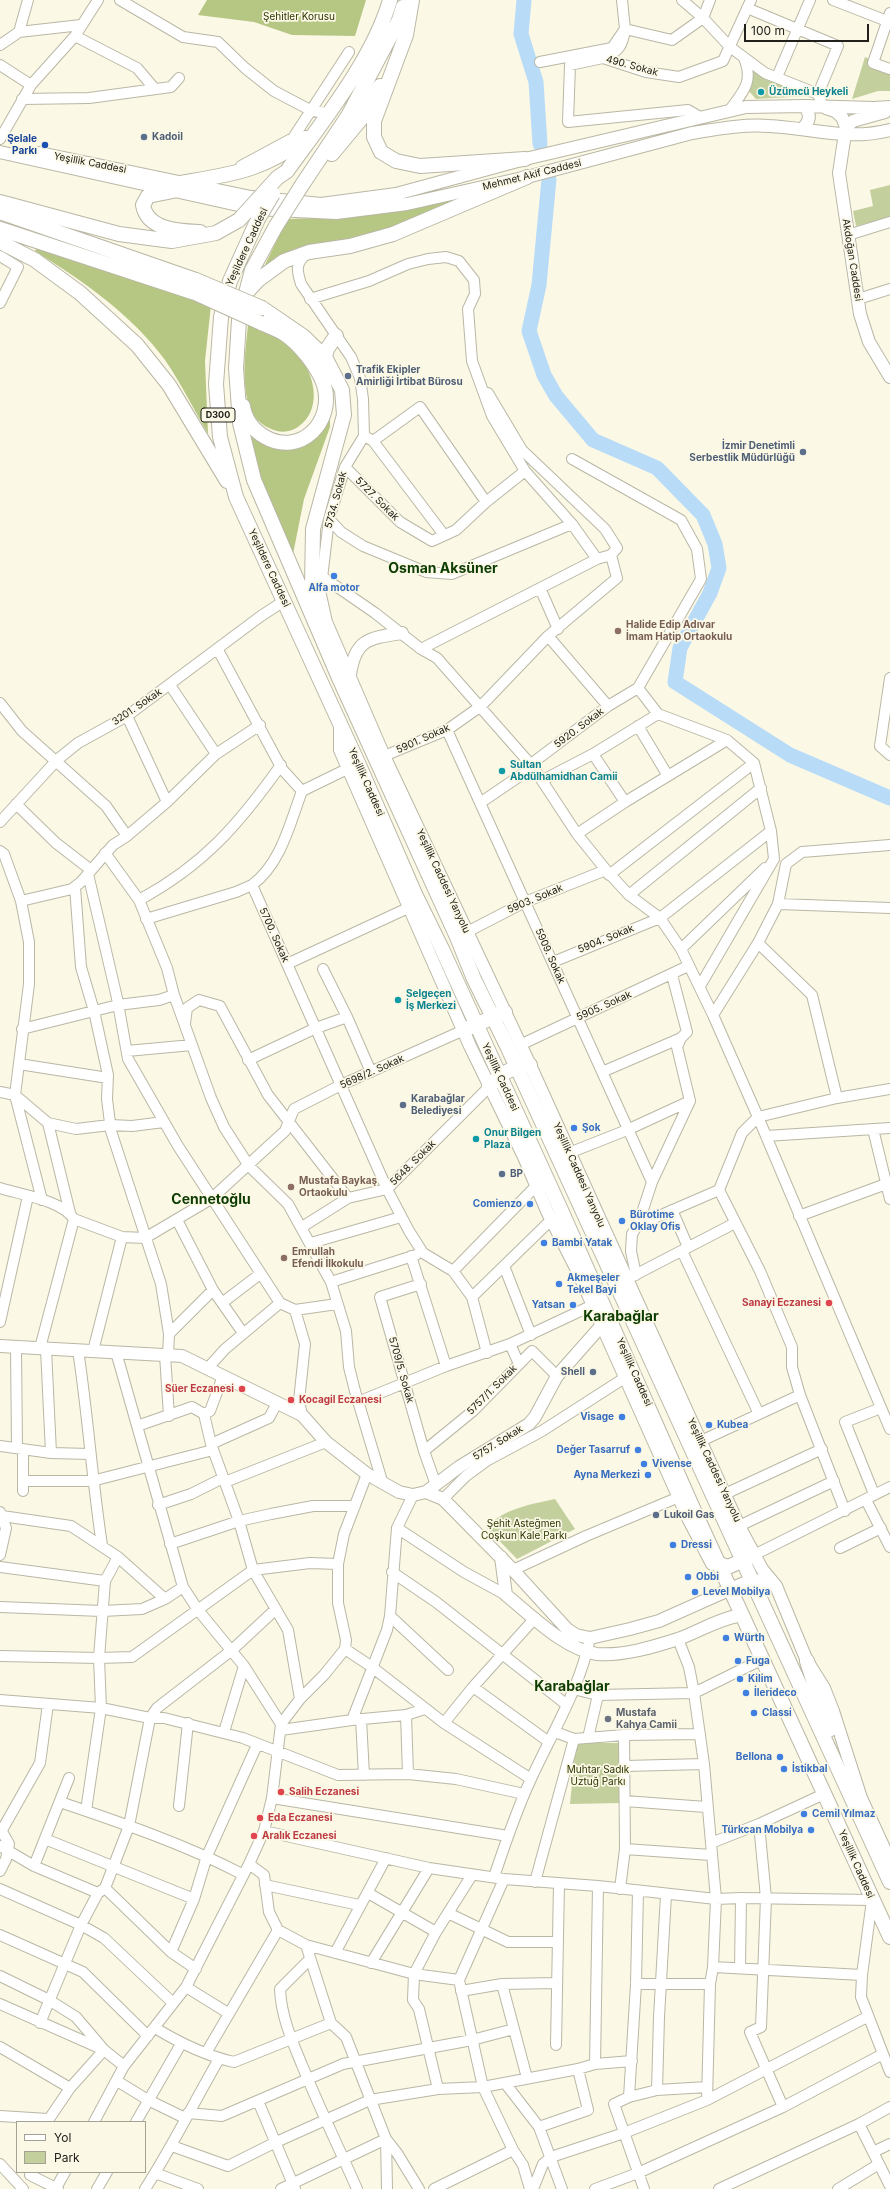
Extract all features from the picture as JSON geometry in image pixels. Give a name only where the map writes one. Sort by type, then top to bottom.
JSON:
[{"type":"highway","name":"Yeşildere Caddesi","points":[[298,632],[236,497],[220,438],[216,384],[221,317],[230,281],[258,219],[287,171],[352,78],[385,16],[390,0]]},
{"type":"highway","name":"Yeşildere Caddesi","points":[[316,625],[254,480],[240,423],[236,368],[238,320],[252,270],[276,226],[348,116],[399,20],[405,0]]},
{"type":"highway","points":[[412,0],[406,35],[374,122],[374,137],[381,152],[396,161],[420,166],[525,159]]},
{"type":"highway","points":[[302,185],[327,160],[361,118],[396,60]]},
{"type":"highway","points":[[216,233],[170,229],[154,223],[147,217],[143,205],[148,196],[207,178],[250,170],[278,158],[317,129]]},
{"type":"highway","points":[[0,202],[119,234],[172,241],[194,239],[216,233],[239,220],[277,178],[287,171]]},
{"type":"highway","points":[[245,293],[271,269],[284,261],[309,252],[350,246],[393,234],[527,177]]},
{"type":"highway","points":[[0,212],[195,287],[284,334],[301,350],[317,371],[324,385],[326,399],[321,420],[310,435],[296,443],[275,443],[256,431],[244,414],[236,368]]},
{"type":"highway","points":[[0,229],[262,308],[303,336],[325,357],[342,390],[344,415],[313,529],[312,586],[316,625]]},
{"type":"highway","points":[[0,242],[35,260],[74,288],[137,344],[169,384],[236,497]]},
{"type":"highway","points":[[325,357],[327,349],[336,336]]},
{"type":"highway","points":[[320,576],[322,496]]},
{"type":"highway","name":"Yeşillik Caddesi","points":[[316,625],[499,1014],[748,1558],[751,1580],[890,1882]]},
{"type":"highway","name":"Yeşillik Caddesi","points":[[298,632],[340,722],[415,894],[442,949],[470,1028],[499,1075],[715,1563],[742,1620],[763,1659],[890,1937]]},
{"type":"highway","points":[[470,1028],[499,1014]]},
{"type":"highway","points":[[489,1087],[499,1075],[523,1066]]},
{"type":"highway","points":[[715,1563],[728,1567],[748,1558]]},
{"type":"highway","points":[[807,1661],[832,1739],[833,1756]]},
{"type":"main road","points":[[802,129],[808,123],[809,118],[805,106]]},
{"type":"main road","name":"Mehmet Akif Caddesi","points":[[177,187],[292,202],[343,202],[396,194],[525,159],[746,107],[890,107]]},
{"type":"main road","points":[[823,107],[835,111],[842,117],[845,132]]},
{"type":"main road","points":[[845,132],[853,121],[890,110]]},
{"type":"main road","name":"Mehmet Akif Caddesi","points":[[177,187],[256,209],[336,213],[407,204],[527,177],[692,133],[767,126],[845,132],[878,133],[890,130]]},
{"type":"main road","name":"Akdoğan Caddesi","points":[[845,132],[839,174],[860,314],[869,342],[890,377]]},
{"type":"main road","name":"Yeşillik Caddesi","points":[[0,146],[134,172],[177,187]]},
{"type":"main road","name":"Yeşillik Caddesi","points":[[0,152],[177,187]]},
{"type":"main road","name":"Yeşillik Caddesi Yanyolu","points":[[320,576],[319,595],[326,622],[384,756],[467,932],[499,1014],[520,1045],[523,1066],[569,1153],[631,1277],[739,1526],[748,1558],[776,1586],[807,1661],[826,1694],[861,1798],[890,1861]]},
{"type":"main road","points":[[350,676],[352,659],[361,645],[378,637],[402,633]]},
{"type":"main road","points":[[340,722],[340,750],[408,908],[470,1028],[489,1087],[537,1185],[551,1220],[593,1305],[679,1497],[715,1563]]},
{"type":"main road","name":"5757. Sokak","points":[[431,1489],[463,1471],[529,1424],[535,1417],[557,1376],[602,1325]]},
{"type":"main road","points":[[0,1346],[182,1356],[302,1415],[326,1442],[367,1474],[382,1481],[399,1492],[413,1495],[431,1489],[501,1557],[567,1629],[576,1635],[590,1638],[659,1621],[751,1580],[764,1581],[776,1586]]},
{"type":"main road","points":[[501,1557],[506,1595],[560,1638],[598,1654],[626,1653],[678,1639],[722,1619],[742,1620]]},
{"type":"street","points":[[19,32],[28,0]]},
{"type":"street","points":[[0,139],[31,85],[75,36],[98,0]]},
{"type":"street","points":[[120,0],[183,37],[218,42],[245,68],[274,91],[312,111],[328,113]]},
{"type":"street","points":[[603,58],[614,54],[623,44],[625,30],[622,0]]},
{"type":"street","points":[[682,0],[703,18],[730,47],[765,73],[818,94]]},
{"type":"street","points":[[625,30],[672,40],[703,18],[710,0]]},
{"type":"street","points":[[776,77],[810,0]]},
{"type":"street","points":[[833,0],[888,17],[873,63],[890,69]]},
{"type":"street","points":[[749,4],[798,30],[838,46],[818,94],[823,107]]},
{"type":"street","name":"490. Sokak","points":[[700,117],[688,110],[568,122],[570,65],[603,58],[646,72],[679,77],[722,61],[730,47],[749,4]]},
{"type":"street","points":[[0,45],[19,32],[80,26]]},
{"type":"street","points":[[540,62],[612,48],[625,30]]},
{"type":"street","points":[[75,36],[137,68],[154,88]]},
{"type":"street","points":[[207,178],[245,164],[293,138],[349,52]]},
{"type":"street","points":[[728,111],[746,88],[749,70],[744,58]]},
{"type":"street","points":[[0,64],[31,85]]},
{"type":"street","points":[[22,99],[89,98],[154,88],[171,87],[178,78]]},
{"type":"street","points":[[848,235],[890,222]]},
{"type":"street","points":[[309,252],[299,260],[297,270],[301,284],[310,299],[322,312],[336,336],[351,357],[360,378],[363,399],[364,436],[373,441],[444,535],[456,530],[486,502],[525,471]]},
{"type":"street","points":[[0,256],[18,267],[0,303]]},
{"type":"street","points":[[310,299],[369,281],[408,264],[428,258],[446,257],[459,261],[474,280],[475,294],[468,309],[472,361],[492,416],[525,471],[572,524],[597,559]]},
{"type":"street","points":[[858,299],[890,289]]},
{"type":"street","points":[[421,649],[597,559],[612,555],[617,548],[605,529],[522,450],[489,396],[477,366],[472,361]]},
{"type":"street","points":[[373,441],[420,407],[486,502]]},
{"type":"street","name":"5734. Sokak","points":[[320,576],[329,519],[345,467],[364,436]]},
{"type":"street","points":[[572,459],[681,520],[697,549],[701,579],[638,688],[658,714],[727,740],[754,764],[761,788],[771,832],[774,859],[700,986]]},
{"type":"street","name":"5727. Sokak","points":[[345,467],[400,522],[432,541],[444,535]]},
{"type":"street","points":[[329,519],[341,532],[363,546],[426,572],[452,574],[572,524]]},
{"type":"street","name":"5901. Sokak","points":[[384,756],[447,730],[480,706],[548,636],[617,578],[612,555]]},
{"type":"street","points":[[320,576],[376,613],[421,649],[437,658],[532,765],[578,834],[607,873],[629,895],[660,918],[681,949],[688,966],[700,986],[758,1117],[890,1428]]},
{"type":"street","points":[[540,588],[558,628]]},
{"type":"street","name":"3201. Sokak","points":[[0,822],[57,760],[78,743],[127,716],[218,650],[261,616],[284,601]]},
{"type":"street","points":[[548,636],[608,706]]},
{"type":"street","points":[[218,650],[281,765],[302,791]]},
{"type":"street","points":[[889,681],[880,746],[890,755]]},
{"type":"street","points":[[170,685],[216,754]]},
{"type":"street","name":"5920. Sokak","points":[[480,803],[608,706],[638,688]]},
{"type":"street","points":[[0,703],[22,731],[57,760],[106,806],[127,836]]},
{"type":"street","points":[[543,780],[593,754],[658,714]]},
{"type":"street","points":[[127,716],[167,802]]},
{"type":"street","points":[[21,901],[75,887],[113,845],[127,836],[167,802],[216,754],[260,726]]},
{"type":"street","points":[[638,726],[668,776]]},
{"type":"street","name":"5909. Sokak","points":[[447,730],[526,902],[627,1130],[652,1182]]},
{"type":"street","points":[[578,834],[625,802],[727,740]]},
{"type":"street","points":[[593,754],[625,802]]},
{"type":"street","name":"5903. Sokak","points":[[467,932],[526,902],[607,873],[754,764]]},
{"type":"street","points":[[139,900],[163,887],[193,866],[219,842],[258,797],[281,765]]},
{"type":"street","points":[[146,919],[236,892],[252,885],[264,876],[282,845],[302,791],[347,769]]},
{"type":"street","points":[[629,895],[761,788]]},
{"type":"street","points":[[16,804],[56,843],[89,872],[118,1005],[128,1059],[211,1199],[280,1303],[295,1310],[337,1304]]},
{"type":"street","name":"5904. Sokak","points":[[553,962],[660,918],[771,832]]},
{"type":"street","points":[[713,1015],[758,942],[778,904],[786,864],[802,852],[890,845]]},
{"type":"street","points":[[0,851],[4,854],[21,901],[29,942],[29,984],[22,1029],[15,1094],[42,1200]]},
{"type":"street","points":[[105,853],[139,900],[167,968],[174,995],[224,1127],[249,1166],[288,1204],[311,1242],[331,1282],[346,1331],[349,1367],[382,1481]]},
{"type":"street","points":[[681,949],[774,859]]},
{"type":"street","name":"5700. Sokak","points":[[252,885],[387,1189],[401,1217],[423,1253]]},
{"type":"street","points":[[75,887],[81,967],[94,1011],[108,1078],[107,1098],[110,1125],[161,1284],[169,1334],[166,1355],[169,1416]]},
{"type":"street","points":[[778,904],[890,908]]},
{"type":"street","points":[[287,964],[408,908]]},
{"type":"street","points":[[758,942],[812,995],[837,1098]]},
{"type":"street","name":"5905. Sokak","points":[[520,1045],[672,976],[688,966]]},
{"type":"street","points":[[323,969],[347,1017],[371,1072]]},
{"type":"street","points":[[602,1072],[681,1038],[687,1032],[672,976]]},
{"type":"street","points":[[22,1029],[118,1005],[159,1000],[174,995]]},
{"type":"street","points":[[185,1024],[187,1008],[199,1000],[220,1006],[248,1060],[268,1094],[348,1198]]},
{"type":"street","points":[[248,1060],[316,1028],[347,1017]]},
{"type":"street","name":"5698/2. Sokak","points":[[145,1238],[211,1199],[249,1166],[285,1131],[294,1109],[341,1085],[470,1028]]},
{"type":"street","points":[[681,1038],[677,1048],[690,1101],[652,1182],[638,1225],[632,1234],[630,1252],[631,1277],[735,1223]]},
{"type":"street","points":[[127,1051],[192,1045]]},
{"type":"street","points":[[18,1064],[108,1078]]},
{"type":"street","name":"5648. Sokak","points":[[302,1227],[348,1198],[387,1189],[489,1087]]},
{"type":"street","points":[[638,1225],[719,1190],[742,1133],[758,1117],[837,1098],[890,1089]]},
{"type":"street","points":[[0,1092],[15,1094],[48,1123],[76,1129],[110,1125],[132,1126],[164,1122]]},
{"type":"street","points":[[569,1153],[627,1130],[690,1101]]},
{"type":"street","points":[[48,1123],[72,1216],[43,1348],[51,1453]]},
{"type":"street","points":[[766,1136],[890,1128]]},
{"type":"street","points":[[873,1129],[890,1199]]},
{"type":"street","points":[[799,1216],[886,1184]]},
{"type":"street","points":[[453,1271],[537,1185]]},
{"type":"street","points":[[0,1186],[42,1200],[72,1216],[122,1237],[145,1238]]},
{"type":"street","points":[[719,1190],[760,1271],[792,1347],[792,1367],[800,1395],[845,1511]]},
{"type":"street","points":[[0,1322],[28,1196]]},
{"type":"street","points":[[672,1210],[685,1249],[759,1414]]},
{"type":"street","points":[[311,1242],[401,1217]]},
{"type":"street","points":[[177,1220],[213,1290],[243,1333]]},
{"type":"street","points":[[472,1297],[551,1220]]},
{"type":"street","points":[[93,1351],[122,1237]]},
{"type":"street","points":[[331,1282],[423,1253],[453,1271],[472,1297],[487,1353]]},
{"type":"street","points":[[411,1256],[446,1366]]},
{"type":"street","points":[[504,1266],[531,1334]]},
{"type":"street","points":[[222,1303],[260,1274]]},
{"type":"street","name":"5709/5. Sokak","points":[[420,1284],[380,1297],[424,1451],[431,1489]]},
{"type":"street","points":[[169,1334],[213,1290]]},
{"type":"street","points":[[207,1369],[225,1348],[280,1303]]},
{"type":"street","points":[[358,1402],[446,1366],[510,1344],[593,1305]]},
{"type":"street","points":[[295,1310],[305,1344],[299,1401],[302,1415]]},
{"type":"street","points":[[510,1344],[519,1364]]},
{"type":"street","points":[[16,1347],[23,1486],[92,1481],[148,1468],[212,1447],[269,1418],[277,1403]]},
{"type":"street","points":[[78,1350],[92,1481],[102,1545]]},
{"type":"street","name":"5757/1. Sokak","points":[[424,1451],[472,1411],[532,1351],[557,1376]]},
{"type":"street","points":[[116,1352],[158,1505],[183,1587],[198,1610],[244,1666],[281,1727]]},
{"type":"street","points":[[204,1414],[210,1411],[223,1376]]},
{"type":"street","points":[[443,1499],[463,1471],[488,1460],[542,1431],[626,1377]]},
{"type":"street","points":[[701,1441],[800,1395]]},
{"type":"street","points":[[137,1426],[192,1407],[204,1414],[212,1447],[239,1521],[254,1570],[288,1630],[300,1699]]},
{"type":"street","points":[[881,1408],[845,1422],[881,1528],[890,1547]]},
{"type":"street","points":[[158,1505],[191,1494],[224,1480],[326,1442]]},
{"type":"street","points":[[0,1446],[51,1453],[90,1454]]},
{"type":"street","points":[[725,1494],[822,1449]]},
{"type":"street","points":[[95,2121],[124,2066],[186,1987],[242,1874],[249,1864],[264,1831],[272,1798],[281,1727],[300,1699],[324,1675],[345,1649],[346,1640],[338,1603],[338,1564],[344,1534],[367,1474]]},
{"type":"street","points":[[739,1526],[834,1481]]},
{"type":"street","points":[[748,1558],[845,1511],[890,1487]]},
{"type":"street","points":[[364,1775],[356,1719],[372,1667],[387,1630],[390,1616],[392,1572],[397,1528],[413,1495]]},
{"type":"street","points":[[513,1570],[586,1536],[679,1497]]},
{"type":"street","points":[[170,1544],[239,1521],[313,1506],[355,1506]]},
{"type":"street","points":[[0,1555],[6,1528],[1,1514],[70,1526],[102,1545],[118,1557],[165,1599]]},
{"type":"street","points":[[397,1528],[464,1572],[506,1595]]},
{"type":"street","points":[[840,1548],[881,1528]]},
{"type":"street","points":[[86,1811],[101,1708],[99,1658],[102,1611],[106,1581],[118,1557]]},
{"type":"street","points":[[0,1656],[99,1658],[132,1657],[254,1570],[310,1563],[338,1564]]},
{"type":"street","points":[[0,1567],[106,1581]]},
{"type":"street","points":[[392,1572],[436,1602],[501,1655],[567,1705]]},
{"type":"street","points":[[0,1607],[102,1611],[142,1609],[165,1599],[183,1587]]},
{"type":"street","points":[[40,2023],[81,1925],[102,1890],[129,1826],[150,1718],[157,1708],[232,1650],[276,1609]]},
{"type":"street","points":[[390,1616],[448,1670]]},
{"type":"street","points":[[444,1723],[473,1687],[535,1618]]},
{"type":"street","points":[[531,2189],[523,2165],[513,2150],[483,2087],[460,1986],[482,1930],[499,1878],[508,1836],[524,1794],[567,1705],[588,1651],[590,1638]]},
{"type":"street","points":[[678,1639],[688,1667],[694,1693],[700,1734],[716,1900],[713,1967],[710,1984],[706,2100]]},
{"type":"street","points":[[345,1649],[372,1667],[444,1723],[531,1779]]},
{"type":"street","points":[[573,1689],[598,1695],[694,1693],[763,1659]]},
{"type":"street","points":[[224,1732],[244,1666]]},
{"type":"street","points":[[473,1687],[549,1742]]},
{"type":"street","points":[[588,1738],[598,1695]]},
{"type":"street","points":[[0,1700],[101,1708],[150,1718],[164,1718],[243,1738],[257,1745],[338,1775],[408,1774],[456,1779],[524,1794]]},
{"type":"street","points":[[0,1870],[4,1848],[9,1844],[1,1829],[40,1763],[48,1704]]},
{"type":"street","points":[[281,1727],[406,1715],[425,1709]]},
{"type":"street","points":[[406,1715],[408,1774]]},
{"type":"street","points":[[180,1806],[188,1724]]},
{"type":"street","points":[[554,1732],[574,1739],[700,1734]]},
{"type":"street","points":[[620,1889],[625,1849],[624,1736]]},
{"type":"street","points":[[535,1882],[574,1739]]},
{"type":"street","points":[[172,1952],[194,1899],[207,1856],[257,1745]]},
{"type":"street","points":[[625,1766],[704,1764]]},
{"type":"street","points":[[34,1866],[69,1778]]},
{"type":"street","points":[[711,1843],[758,1824],[824,1794]]},
{"type":"street","points":[[272,1798],[508,1836]]},
{"type":"street","points":[[625,1801],[706,1807]]},
{"type":"street","points":[[60,1802],[129,1826],[207,1856],[242,1874]]},
{"type":"street","points":[[758,1824],[766,1898],[764,1971],[761,2027],[750,2032],[783,2107]]},
{"type":"street","points":[[264,1831],[429,1868],[499,1878],[598,1886],[638,1892],[716,1900],[741,1898],[872,1900],[862,1975],[861,1997],[867,2017],[890,2072]]},
{"type":"street","points":[[45,1839],[194,1899]]},
{"type":"street","points":[[4,1848],[34,1866],[102,1890],[172,1952],[196,1969]]},
{"type":"street","points":[[625,1849],[711,1855]]},
{"type":"street","points":[[335,1953],[359,1905],[368,1893],[386,1858]]},
{"type":"street","points":[[249,1864],[264,1875],[269,1912],[278,1930],[306,1945],[460,1986],[557,1984]]},
{"type":"street","points":[[371,1963],[429,1868]]},
{"type":"street","points":[[438,2089],[419,2009],[413,2000],[414,1974],[436,1932],[472,1874]]},
{"type":"street","points":[[556,2045],[559,1884]]},
{"type":"street","points":[[265,1885],[359,1905]]},
{"type":"street","points":[[594,2064],[598,1886]]},
{"type":"street","points":[[0,1889],[81,1925],[104,1938],[173,2003]]},
{"type":"street","points":[[629,2097],[636,1984],[638,1892]]},
{"type":"street","points":[[368,1893],[436,1932]]},
{"type":"street","points":[[657,2090],[666,1895]]},
{"type":"street","points":[[740,1968],[741,1898]]},
{"type":"street","points":[[448,1913],[508,1942],[558,1942]]},
{"type":"street","points":[[206,2053],[228,2013],[278,1930]]},
{"type":"street","points":[[0,1935],[83,1972],[151,2032],[219,2059],[234,2062],[331,2022]]},
{"type":"street","points":[[306,1945],[331,2022],[346,2037],[386,2139],[397,2153],[419,2189]]},
{"type":"street","points":[[310,1959],[280,1989],[281,2004],[291,2038],[308,2080],[357,2189]]},
{"type":"street","points":[[713,1967],[764,1971],[862,1975]]},
{"type":"street","points":[[0,1976],[49,2000],[76,2017],[104,2050],[124,2066]]},
{"type":"street","points":[[502,1984],[527,2078]]},
{"type":"street","points":[[636,1984],[710,1984]]},
{"type":"street","points":[[186,1987],[228,2013]]},
{"type":"street","points":[[0,2004],[104,2050]]},
{"type":"street","points":[[531,2189],[543,2164],[551,2157],[624,2133],[706,2100],[867,2017]]},
{"type":"street","points":[[117,2081],[148,2100],[186,2115],[222,2116],[343,2064],[472,2040],[514,2029]]},
{"type":"street","points":[[137,2121],[181,2044]]},
{"type":"street","points":[[0,2047],[70,2088]]},
{"type":"street","points":[[0,2116],[47,2120],[70,2088],[104,2050]]},
{"type":"street","points":[[595,2189],[638,2173],[783,2107],[882,2054]]},
{"type":"street","points":[[145,2189],[172,2146],[186,2115],[219,2059]]},
{"type":"street","points":[[172,2146],[228,2166],[274,2143],[370,2100],[438,2089],[483,2087],[578,2069],[594,2064],[632,2061]]},
{"type":"street","points":[[539,2128],[588,2110],[578,2069]]},
{"type":"street","points":[[505,2083],[539,2128],[562,2189]]},
{"type":"street","points":[[644,2189],[614,2104],[629,2097],[657,2090],[707,2087]]},
{"type":"street","points":[[258,2101],[274,2143],[294,2186]]},
{"type":"street","points":[[719,2189],[859,2124],[890,2107]]},
{"type":"street","points":[[859,2124],[890,2186]]},
{"type":"street","points":[[282,2189],[294,2186],[386,2139]]},
{"type":"street","points":[[386,2139],[387,2189]]},
{"type":"street","points":[[873,2152],[890,2144]]},
{"type":"street","points":[[434,2189],[513,2150]]},
{"type":"street","points":[[0,2164],[24,2189],[30,2173],[57,2189],[65,2173]]},
{"type":"street","points":[[838,2189],[878,2164]]},
{"type":"street","points":[[97,2189],[106,2173]]},
{"type":"street","points":[[156,2173],[198,2189]]},
{"type":"green space","name":"Şehitler Korusu","points":[[207,0],[366,0],[355,36],[292,35],[254,22],[198,15]]},
{"type":"green space","points":[[865,57],[890,69],[890,91],[878,91],[852,99]]},
{"type":"green space","points":[[749,71],[762,71],[800,87],[807,96],[756,99],[746,88]]},
{"type":"green space","points":[[890,185],[890,217],[856,226],[853,211],[873,206],[870,190]]},
{"type":"green space","points":[[497,189],[440,212],[262,271],[287,219],[344,217]]},
{"type":"green space","points":[[39,244],[211,305],[205,361],[208,434],[171,369],[152,343],[122,313],[71,274],[35,251]]},
{"type":"green space","points":[[248,325],[264,329],[287,344],[296,352],[309,373],[313,385],[314,397],[312,408],[307,418],[295,429],[284,432],[273,430],[266,427],[253,415],[250,410],[245,389],[245,357]]},
{"type":"green space","points":[[330,395],[330,427],[304,499],[293,554],[265,493],[247,435],[268,445],[311,437]]},
{"type":"green space","name":"Şehit Asteğmen Coşkun Kale Parkı","points":[[555,1499],[575,1529],[517,1559],[486,1527],[501,1516],[518,1508]]},
{"type":"green space","name":"Muhtar Sadık Uztuğ Parkı","points":[[576,1743],[622,1743],[622,1803],[570,1804]]},
{"type":"waterway","points":[[524,0],[521,34],[536,82],[540,144]]},
{"type":"waterway","points":[[549,179],[539,285],[529,331],[544,375],[556,396],[593,440],[657,468],[703,515],[715,544],[719,568],[710,593],[680,648],[675,682],[790,755],[890,798]]},
{"type":"place","name":"Üzümcü Heykeli","points":[[761,92]]},
{"type":"place","name":"Kadoil","points":[[144,137]]},
{"type":"place","name":"Şelale Parkı","points":[[45,145]]},
{"type":"place","name":"Trafik Ekipler Amirliği İrtibat Bürosu","points":[[348,376]]},
{"type":"place","name":"İzmir Denetimli Serbestlik Müdürlüğü","points":[[803,452]]},
{"type":"place","name":"Alfa motor","points":[[334,576]]},
{"type":"place","name":"Halide Edip Adıvar İmam Hatip Ortaokulu","points":[[618,631]]},
{"type":"place","name":"Sultan Abdülhamidhan Camii","points":[[502,771]]},
{"type":"place","name":"Selgeçen İş Merkezi","points":[[398,1000]]},
{"type":"place","name":"Karabağlar Belediyesi","points":[[403,1105]]},
{"type":"place","name":"Şok","points":[[574,1128]]},
{"type":"place","name":"Onur Bilgen Plaza","points":[[476,1139]]},
{"type":"place","name":"BP","points":[[502,1174]]},
{"type":"place","name":"Mustafa Baykaş Ortaokulu","points":[[291,1187]]},
{"type":"place","name":"Comienzo","points":[[530,1204]]},
{"type":"place","name":"Bürotime Oklay Ofis","points":[[622,1221]]},
{"type":"place","name":"Bambi Yatak","points":[[544,1243]]},
{"type":"place","name":"Emrullah Efendi İlkokulu","points":[[284,1258]]},
{"type":"place","name":"Akmeşeler Tekel Bayi","points":[[559,1284]]},
{"type":"place","name":"Sanayi Eczanesi","points":[[829,1303]]},
{"type":"place","name":"Yatsan","points":[[573,1305]]},
{"type":"place","name":"Shell","points":[[593,1372]]},
{"type":"place","name":"Süer Eczanesi","points":[[242,1389]]},
{"type":"place","name":"Kocagil Eczanesi","points":[[291,1400]]},
{"type":"place","name":"Visage","points":[[622,1417]]},
{"type":"place","name":"Kubea","points":[[709,1425]]},
{"type":"place","name":"Değer Tasarruf","points":[[638,1450]]},
{"type":"place","name":"Vivense","points":[[644,1464]]},
{"type":"place","name":"Ayna Merkezi","points":[[648,1475]]},
{"type":"place","name":"Lukoil Gas","points":[[656,1515]]},
{"type":"place","name":"Dressi","points":[[673,1545]]},
{"type":"place","name":"Obbi","points":[[688,1577]]},
{"type":"place","name":"Level Mobilya","points":[[695,1592]]},
{"type":"place","name":"Würth","points":[[726,1638]]},
{"type":"place","name":"Fuga","points":[[738,1661]]},
{"type":"place","name":"Kilim","points":[[740,1679]]},
{"type":"place","name":"İlerideco","points":[[746,1693]]},
{"type":"place","name":"Classi","points":[[754,1713]]},
{"type":"place","name":"Mustafa Kahya Camii","points":[[608,1719]]},
{"type":"place","name":"Bellona","points":[[780,1757]]},
{"type":"place","name":"İstikbal","points":[[784,1769]]},
{"type":"place","name":"Salih Eczanesi","points":[[281,1792]]},
{"type":"place","name":"Cemil Yılmaz","points":[[804,1814]]},
{"type":"place","name":"Eda Eczanesi","points":[[260,1818]]},
{"type":"place","name":"Türkcan Mobilya","points":[[811,1830]]},
{"type":"place","name":"Aralık Eczanesi","points":[[254,1836]]},
{"type":"district","name":"Osman Aksüner","points":[[443,569]]},
{"type":"district","name":"Cennetoğlu","points":[[211,1200]]},
{"type":"district","name":"Karabağlar","points":[[621,1317]]},
{"type":"district","name":"Karabağlar","points":[[572,1687]]}]
